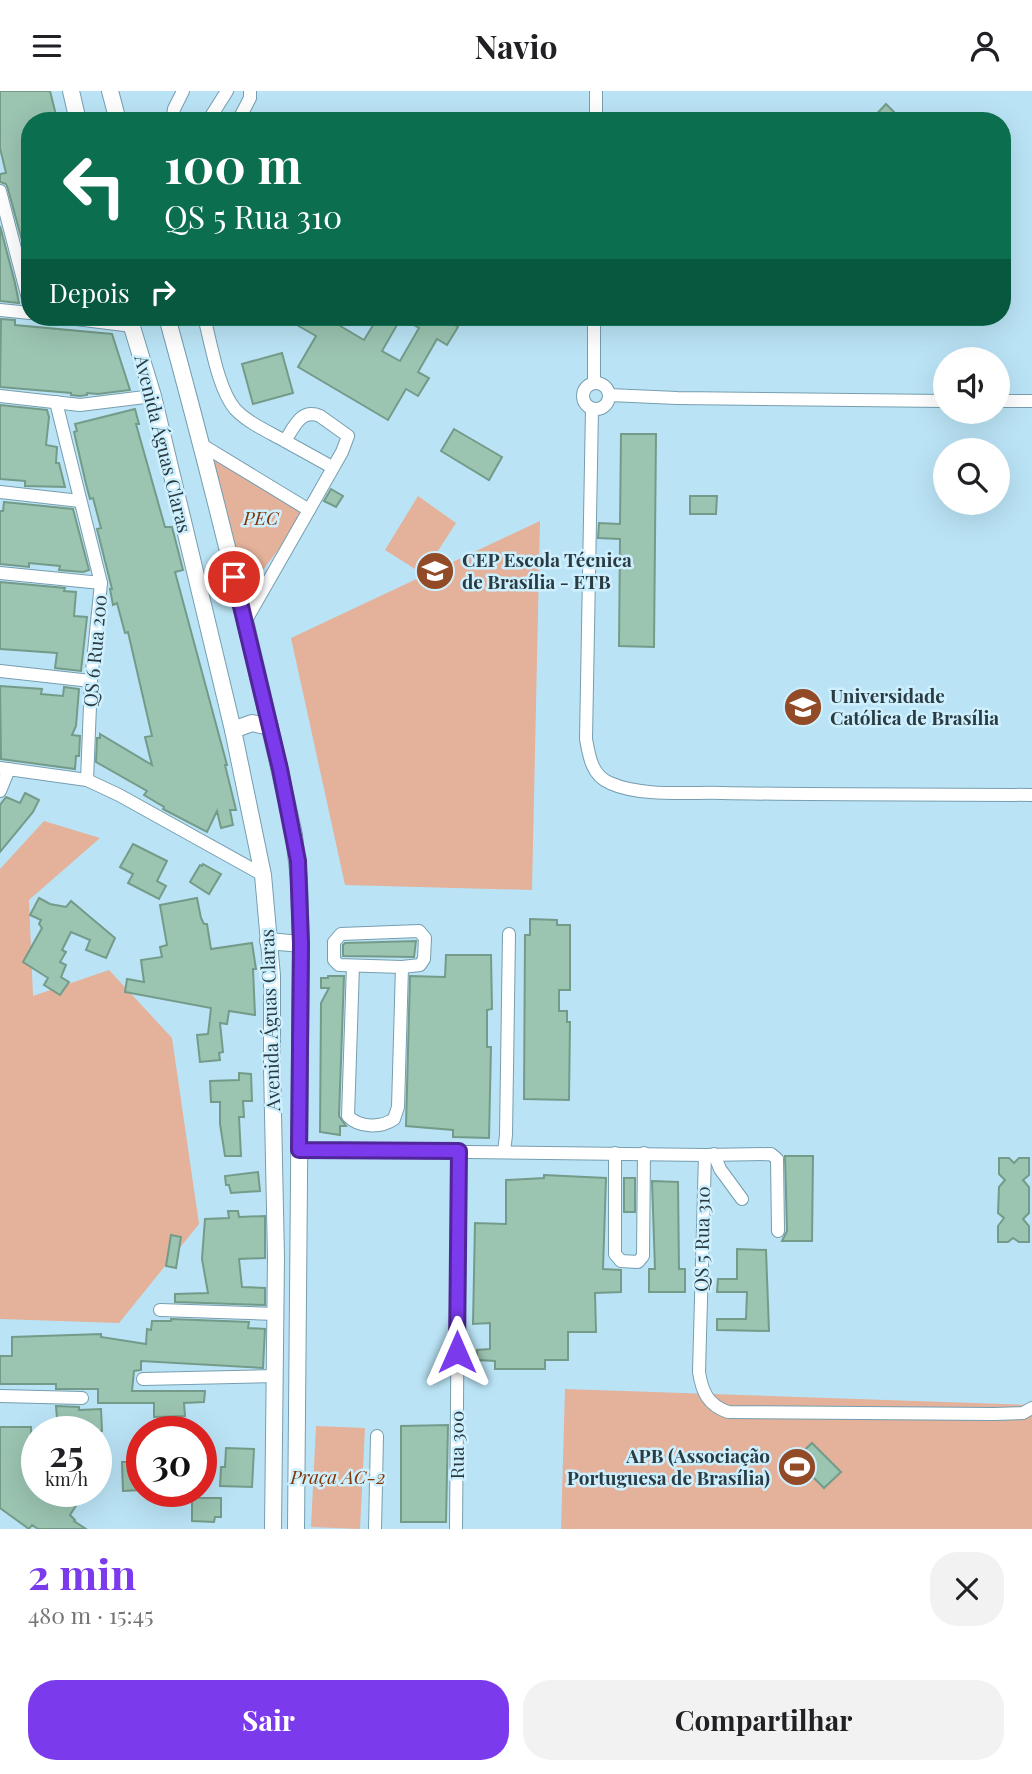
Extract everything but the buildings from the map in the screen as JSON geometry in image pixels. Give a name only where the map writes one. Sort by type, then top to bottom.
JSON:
[{"type":"main road","points":[[71,91],[76,112]]},
{"type":"main road","points":[[110,91],[116,112]]},
{"type":"main road","name":"Avenida Águas Claras","points":[[132,326],[153,396],[233,730],[263,875],[272,975],[276,1314],[273,1529]]},
{"type":"main road","name":"Avenida Águas Claras","points":[[169,326],[202,445],[270,727],[294,835],[299,880],[301,944],[296,1529]]},
{"type":"main road","points":[[233,730],[252,723],[270,727]]},
{"type":"main road","points":[[268,941],[301,944]]},
{"type":"street","points":[[174,112],[183,91]]},
{"type":"street","points":[[213,112],[226,91]]},
{"type":"street","points":[[243,112],[250,98],[250,91]]},
{"type":"street","points":[[596,112],[597,91]]},
{"type":"street","points":[[0,191],[21,272]]},
{"type":"street","points":[[0,310],[21,312]]},
{"type":"street","points":[[207,326],[226,395],[236,409],[251,422],[332,467]]},
{"type":"street","points":[[594,326],[594,383]]},
{"type":"street","points":[[594,383],[601,384],[609,395],[604,406],[592,409],[583,399],[587,386],[594,383]]},
{"type":"street","points":[[609,395],[933,401]]},
{"type":"street","points":[[0,396],[80,405],[153,396]]},
{"type":"street","points":[[1010,401],[1032,401]]},
{"type":"street","name":"QS 6 Rua 200","points":[[56,402],[101,583],[87,780]]},
{"type":"street","points":[[592,409],[586,739],[589,756],[600,777],[620,787],[641,791],[1032,795]]},
{"type":"street","points":[[245,622],[348,436],[320,416],[309,413],[301,417],[285,441]]},
{"type":"street","points":[[202,445],[309,510]]},
{"type":"street","points":[[0,492],[80,501]]},
{"type":"street","points":[[0,573],[101,583]]},
{"type":"street","points":[[0,671],[92,681]]},
{"type":"street","points":[[0,791],[4,769],[87,780],[263,875]]},
{"type":"street","points":[[237,860],[259,853]]},
{"type":"street","points":[[421,932],[425,938],[422,962],[414,967],[402,967],[339,965],[335,962],[334,941],[341,934],[421,932]]},
{"type":"street","points":[[504,1152],[509,934]]},
{"type":"street","points":[[353,966],[348,1116],[352,1120],[375,1125],[394,1119],[398,1107],[402,967]]},
{"type":"street","points":[[374,1150],[375,1125]]},
{"type":"street","points":[[299,1150],[771,1154],[777,1159],[778,1231]]},
{"type":"street","name":"Rua 300","points":[[456,1529],[459,1151]]},
{"type":"street","points":[[615,1153],[615,1254],[621,1261],[638,1262],[643,1256],[644,1153]]},
{"type":"street","points":[[710,1154],[742,1199]]},
{"type":"street","name":"QS 5 Rua 310","points":[[710,1154],[699,1372],[701,1387],[712,1405],[728,1412],[852,1414],[994,1415],[1023,1413],[1032,1408]]},
{"type":"street","points":[[160,1310],[276,1314]]},
{"type":"street","points":[[142,1379],[276,1376]]},
{"type":"street","points":[[0,1396],[82,1398]]},
{"type":"street","points":[[375,1529],[377,1436]]},
{"type":"green space","name":"PEC","points":[[211,451],[309,510],[246,592]]},
{"type":"green space","points":[[418,496],[456,523],[423,574],[385,550]]},
{"type":"green space","points":[[540,521],[532,890],[345,885],[291,638]]},
{"type":"green space","points":[[44,821],[100,838],[29,900],[33,996],[109,970],[172,1038],[199,1224],[119,1323],[0,1319],[0,869]]},
{"type":"green space","name":"APB (Associação Portuguesa de Brasília)","points":[[565,1389],[1032,1405],[1032,1529],[561,1529]]},
{"type":"green space","name":"Praça AC-2","points":[[316,1426],[365,1428],[360,1529],[311,1527]]},
{"type":"place","name":"CEP Escola Técnica de Brasília - ETB","points":[[435,571]]},
{"type":"place","name":"Universidade Católica de Brasília","points":[[803,707]]},
{"type":"place","name":"APB (Associação Portuguesa de Brasília)","points":[[797,1467]]},
{"type":"route","points":[[234,577],[280,769],[298,861],[301,944],[299,1150],[459,1151],[457,1352]]}]
